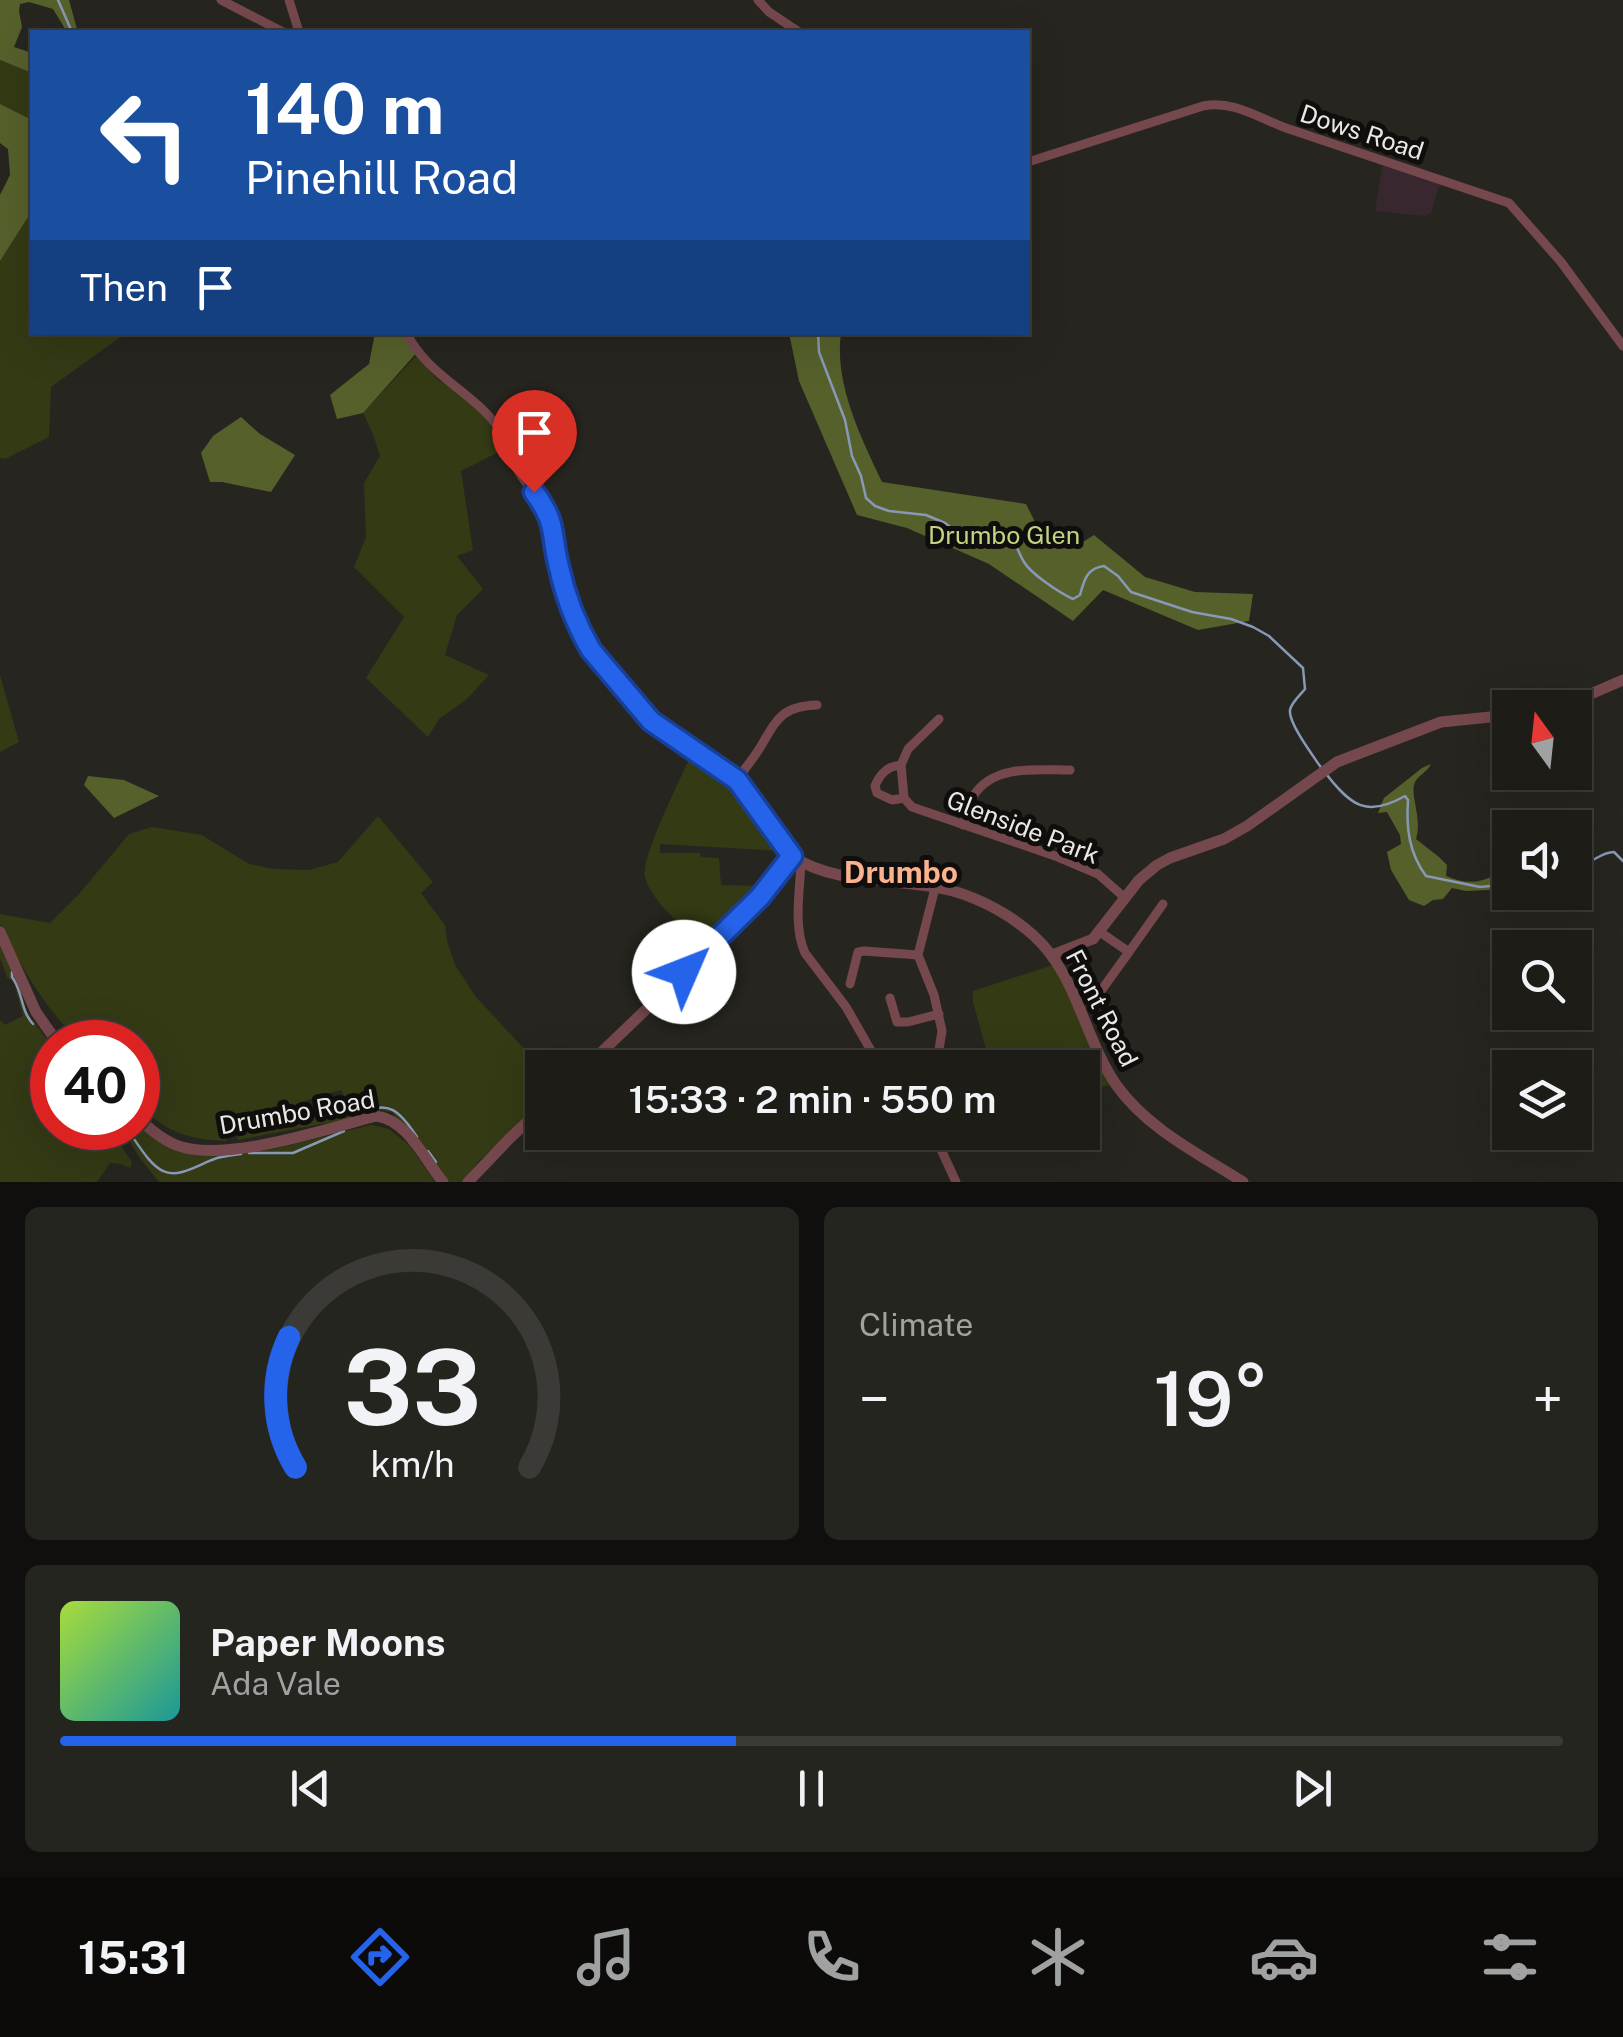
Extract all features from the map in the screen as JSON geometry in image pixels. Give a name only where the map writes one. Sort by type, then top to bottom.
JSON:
[{"type":"street","points":[[221,0],[279,30]]},
{"type":"street","points":[[289,0],[298,30]]},
{"type":"street","points":[[758,0],[796,30]]},
{"type":"street","name":"Dows Road","points":[[1030,161],[1204,106],[1236,106],[1286,128],[1509,203],[1562,262],[1623,346]]},
{"type":"street","points":[[408,335],[428,365],[468,396],[499,429],[521,476],[546,510],[554,529],[564,583],[591,650],[651,721],[737,780],[796,859],[801,944],[846,1007],[871,1050]]},
{"type":"street","points":[[1592,693],[1623,680]]},
{"type":"street","points":[[737,780],[776,719],[794,708],[817,705]]},
{"type":"street","points":[[1052,955],[1084,945],[1100,932],[1139,880],[1157,864],[1236,832],[1337,762],[1441,722],[1492,717]]},
{"type":"street","name":"Glenside Park","points":[[940,719],[908,748],[901,765],[886,769],[874,786],[877,793],[892,800],[904,798],[912,806],[1058,856],[1098,874],[1125,898]]},
{"type":"street","points":[[1053,757],[1054,770]]},
{"type":"street","points":[[901,765],[904,798]]},
{"type":"street","points":[[963,825],[972,798],[991,778],[1026,770],[1070,770]]},
{"type":"street","points":[[605,1050],[796,859]]},
{"type":"street","name":"Front Road","points":[[796,859],[864,881],[935,888],[971,897],[1032,934],[1064,972],[1098,1051],[1127,1099],[1164,1132],[1243,1182]]},
{"type":"street","points":[[935,888],[918,955],[942,1031],[939,1050]]},
{"type":"street","points":[[1085,990],[1094,1002],[1162,904]]},
{"type":"street","points":[[1144,908],[1156,916]]},
{"type":"street","points":[[0,932],[42,1020]]},
{"type":"street","points":[[1100,932],[1129,952]]},
{"type":"street","points":[[850,984],[858,952],[918,955]]},
{"type":"street","points":[[890,998],[897,1022],[938,1014]]},
{"type":"street","name":"Drumbo Road","points":[[160,1135],[178,1146],[210,1150],[260,1145],[376,1116],[394,1121],[406,1132],[443,1182]]},
{"type":"street","points":[[468,1182],[525,1124]]},
{"type":"street","points":[[941,1150],[956,1182]]},
{"type":"shaded area","points":[[1386,163],[1441,181],[1431,213],[1424,216],[1375,211]]},
{"type":"green space","points":[[0,0],[69,0],[78,30],[66,30],[53,9],[29,2],[20,4],[22,27],[14,47],[30,52],[30,72],[0,60]]},
{"type":"green space","points":[[0,60],[30,72],[30,119],[0,104]]},
{"type":"green space","points":[[0,104],[30,119],[30,214],[0,261],[0,195],[10,175],[8,149],[0,143]]},
{"type":"green space","points":[[30,214],[30,335],[123,335],[51,387],[49,437],[5,459],[0,458],[0,261]]},
{"type":"green space","points":[[375,335],[411,335],[419,350],[363,413],[337,419],[330,395],[369,364]]},
{"type":"green space","name":"Drumbo Glen","points":[[789,335],[841,335],[845,391],[882,482],[1026,504],[1043,538],[1072,549],[1094,535],[1145,577],[1195,592],[1253,594],[1249,621],[1198,630],[1103,590],[1073,621],[989,564],[907,528],[857,515],[799,381]]},
{"type":"green space","points":[[416,356],[437,379],[466,397],[490,425],[503,450],[461,471],[473,550],[457,556],[483,589],[457,615],[445,655],[489,675],[466,700],[439,719],[428,737],[366,678],[404,617],[354,567],[366,537],[364,483],[380,456],[363,413]]},
{"type":"green space","points":[[241,417],[295,455],[271,492],[210,482],[201,453],[213,436]]},
{"type":"green space","points":[[0,675],[19,742],[0,752]]},
{"type":"green space","points":[[691,755],[742,794],[780,851],[660,844],[660,853],[700,853],[701,857],[719,858],[721,885],[766,886],[705,948],[662,906],[645,877],[655,836]]},
{"type":"green space","points":[[1431,764],[1414,787],[1416,839],[1447,865],[1446,876],[1473,882],[1492,877],[1492,890],[1452,888],[1443,899],[1424,906],[1409,900],[1391,870],[1387,852],[1401,844],[1400,835],[1387,812],[1378,813],[1384,798]]},
{"type":"green space","points":[[88,776],[124,780],[159,796],[114,818],[84,785]]},
{"type":"green space","points":[[378,816],[433,882],[421,893],[445,925],[455,965],[476,997],[525,1050],[525,1118],[477,1163],[463,1182],[447,1182],[392,1112],[379,1110],[237,1140],[239,1131],[244,1129],[276,1126],[299,1119],[274,1124],[238,1118],[229,1123],[226,1141],[188,1136],[168,1127],[160,1122],[160,1020],[59,1020],[0,924],[0,914],[50,923],[129,834],[152,827],[202,835],[249,864],[309,870],[338,862]],"holes":[[[341,1090],[350,1108],[339,1114],[308,1118],[305,1101]]]},
{"type":"green space","points":[[0,940],[33,1020],[30,1150],[124,1150],[132,1162],[130,1168],[110,1163],[97,1182],[0,1182],[0,1020],[5,1025],[23,1016],[14,983],[7,977],[0,958]]},
{"type":"green space","points":[[1056,964],[1095,1050],[986,1050],[973,991]]},
{"type":"green space","points":[[1100,1061],[1111,1085],[1100,1087]]},
{"type":"green space","points":[[371,1125],[389,1129],[409,1145],[435,1182],[159,1182],[135,1150],[160,1150],[160,1141],[224,1155],[274,1149]]},
{"type":"waterway","points":[[58,0],[71,30]]},
{"type":"waterway","points":[[818,335],[819,352],[845,420],[852,456],[866,498],[875,506],[926,515],[962,536],[1006,533],[1033,572],[1073,599],[1080,595],[1090,572],[1104,566],[1131,592],[1192,612],[1231,619],[1269,636],[1303,668],[1305,689],[1292,704],[1290,716],[1322,769]]},
{"type":"waterway","points":[[1327,775],[1345,795],[1362,805],[1381,806],[1405,796],[1412,849],[1426,876],[1492,886]]},
{"type":"waterway","points":[[1592,859],[1614,852],[1623,861]]},
{"type":"waterway","points":[[12,972],[30,1020]]},
{"type":"waterway","points":[[358,1115],[377,1108],[392,1110],[417,1137]]},
{"type":"waterway","points":[[249,1153],[293,1153],[344,1131]]},
{"type":"waterway","points":[[142,1150],[152,1163],[169,1173],[241,1154]]},
{"type":"waterway","points":[[428,1151],[436,1162]]},
{"type":"district","name":"Drumbo","points":[[901,873]]},
{"type":"route","points":[[534,492],[551,518],[564,583],[591,650],[651,721],[737,780],[792,856],[760,897],[684,972]]}]
